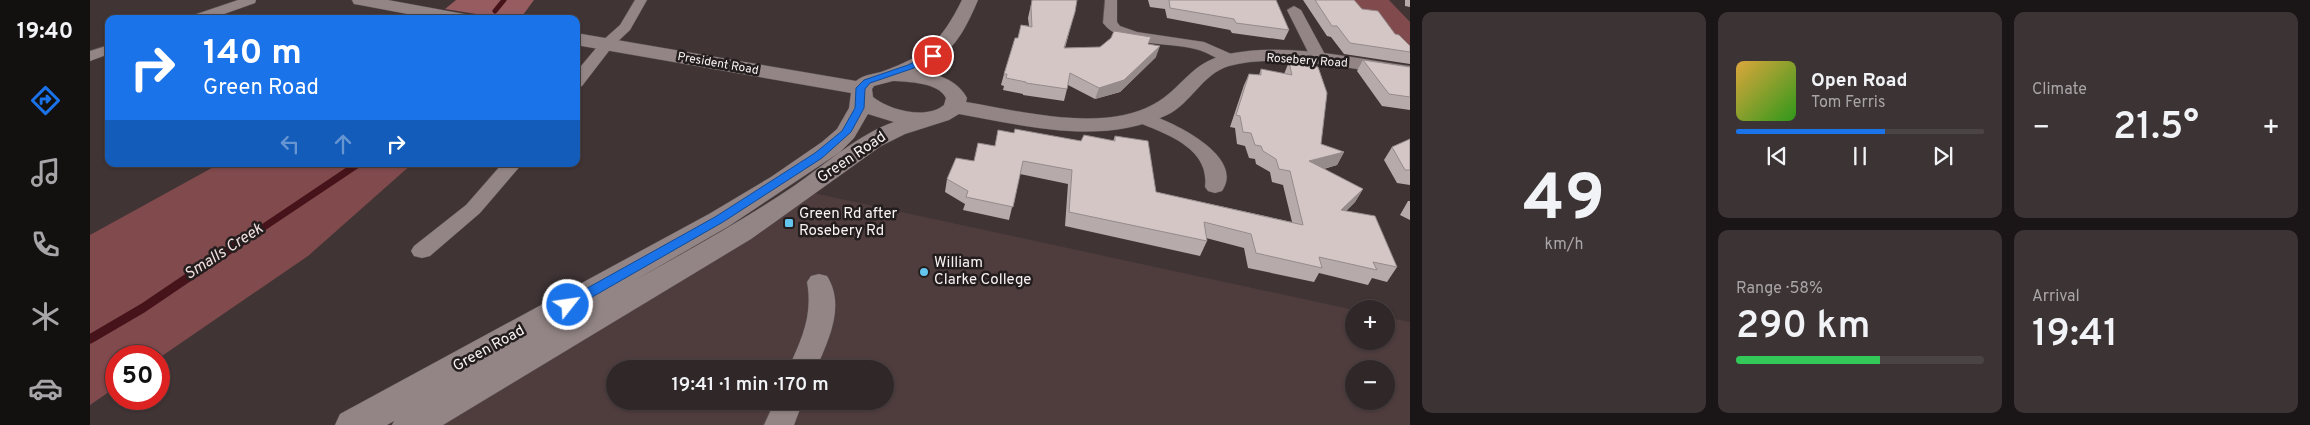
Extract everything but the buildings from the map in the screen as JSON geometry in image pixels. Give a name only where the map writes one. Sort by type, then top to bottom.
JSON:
[{"type":"main road","points":[[360,0],[442,15]]},
{"type":"main road","points":[[948,105],[907,118],[888,115],[871,108],[861,94],[867,82],[933,56],[947,45],[970,0]]},
{"type":"main road","points":[[948,105],[949,76],[973,34],[986,0]]},
{"type":"main road","name":"President Road","points":[[580,40],[861,94]]},
{"type":"main road","name":"Rosebery Road","points":[[948,105],[1030,119],[1080,124],[1115,123],[1161,110],[1202,72],[1214,64],[1231,59],[1277,57],[1320,60],[1410,72]]},
{"type":"main road","points":[[882,76],[915,76],[930,79],[944,86],[948,105]]},
{"type":"main road","name":"Green Road","points":[[354,425],[719,220],[780,182],[831,147],[846,132],[860,108],[861,94]]},
{"type":"main road","name":"Green Road","points":[[411,425],[740,233],[804,192],[873,141],[948,105]]},
{"type":"street","points":[[207,15],[250,0]]},
{"type":"street","points":[[580,78],[607,44],[625,27],[641,0]]},
{"type":"street","points":[[1110,0],[1110,23],[1116,29],[1130,34],[1200,45],[1231,59]]},
{"type":"street","points":[[1294,10],[1320,60]]},
{"type":"street","points":[[90,57],[105,51]]},
{"type":"street","points":[[90,57],[105,62]]},
{"type":"street","points":[[1141,117],[1175,132],[1196,144],[1216,168],[1218,178],[1215,187]]},
{"type":"street","points":[[422,251],[473,209],[509,167]]},
{"type":"street","points":[[806,360],[823,318],[824,305],[819,282]]},
{"type":"street","points":[[779,425],[785,410]]},
{"type":"shaded area","points":[[456,0],[534,0],[523,15],[482,15],[445,9]]},
{"type":"shaded area","points":[[1344,0],[1389,0],[1410,22],[1410,52]]},
{"type":"shaded area","points":[[214,167],[409,167],[308,256],[170,350],[170,345],[105,345],[105,395],[90,405],[90,235]]},
{"type":"shaded area","name":"William Clarke College","points":[[804,191],[1345,308],[1345,350],[1395,350],[1395,319],[1410,322],[1410,425],[411,425]]},
{"type":"waterway","name":"Smalls Creek","points":[[495,11],[504,0]]},
{"type":"waterway","name":"Smalls Creek","points":[[240,243],[354,167]]},
{"type":"waterway","name":"Smalls Creek","points":[[90,339],[143,308],[242,241]]},
{"type":"place","name":"Green Rd after Rosebery Rd","points":[[789,223]]},
{"type":"place","name":"William Clarke College","points":[[924,272]]},
{"type":"route","points":[[568,305],[719,220],[819,156],[846,132],[856,116],[862,99],[860,88],[867,82],[933,56]]}]
